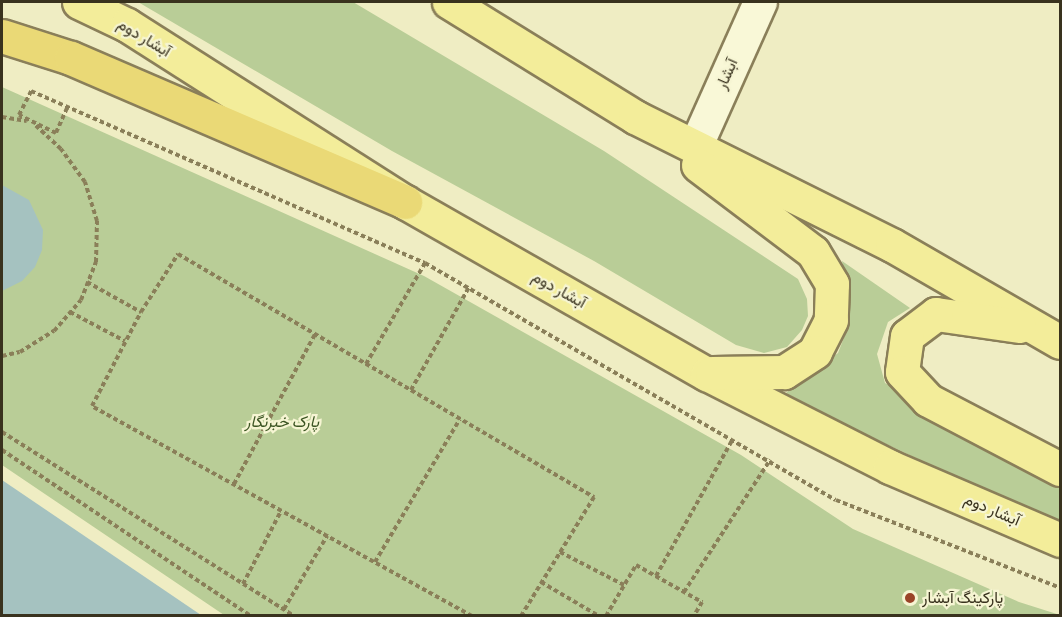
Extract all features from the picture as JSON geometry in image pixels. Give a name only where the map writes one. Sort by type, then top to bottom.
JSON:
[{"type":"highway","points":[[2,36],[71,58],[405,202]]},
{"type":"main road","name":"آبشار دوم","points":[[79,2],[127,25],[405,202],[707,374],[890,467],[1060,540]]},
{"type":"main road","points":[[449,2],[635,117],[892,245],[1049,335]]},
{"type":"main road","points":[[635,117],[813,252],[832,284],[831,320],[815,352],[784,372],[707,374]]},
{"type":"main road","points":[[1049,335],[936,314],[907,336],[902,372],[928,400],[1060,469]]},
{"type":"street","name":"آبشار","points":[[695,147],[760,2]]},
{"type":"path","points":[[67,108],[56,133],[19,116],[31,91],[425,263],[836,500],[1060,588]]},
{"type":"path","points":[[2,117],[32,122],[61,149],[85,182],[97,221],[96,262],[81,300],[54,331],[20,352],[2,356]]},
{"type":"path","points":[[472,615],[92,406],[141,312],[178,254],[594,497],[521,615]]},
{"type":"path","points":[[366,364],[425,263]]},
{"type":"path","points":[[87,282],[141,312]]},
{"type":"path","points":[[411,390],[469,287]]},
{"type":"path","points":[[70,312],[125,341]]},
{"type":"path","points":[[234,484],[315,334]]},
{"type":"path","points":[[375,562],[460,419]]},
{"type":"path","points":[[2,432],[294,615]]},
{"type":"path","points":[[656,576],[733,439]]},
{"type":"path","points":[[2,450],[251,615]]},
{"type":"path","points":[[684,592],[770,460]]},
{"type":"path","points":[[243,584],[281,511]]},
{"type":"path","points":[[284,609],[327,536]]},
{"type":"path","points":[[560,552],[624,585]]},
{"type":"path","points":[[606,615],[636,565],[702,603],[694,615]]},
{"type":"path","points":[[542,582],[599,615]]},
{"type":"green space","points":[[138,2],[353,2],[604,151],[798,279],[807,299],[808,316],[802,330],[787,347],[764,353],[736,345],[594,261],[392,151]]},
{"type":"green space","name":"پارک خبرنگار","points":[[2,87],[424,276],[741,455],[853,529],[1019,602],[1060,615],[224,615],[2,465]]},
{"type":"green space","points":[[842,261],[910,308],[888,322],[877,354],[885,383],[1060,482],[1060,526],[833,419],[786,393],[838,353],[847,330],[850,304]]},
{"type":"water","points":[[2,185],[29,200],[43,230],[42,250],[35,267],[22,281],[2,291]]},
{"type":"water","points":[[2,480],[201,615],[2,615]]},
{"type":"place","name":"پارکینگ آبشار","points":[[910,598]]}]
